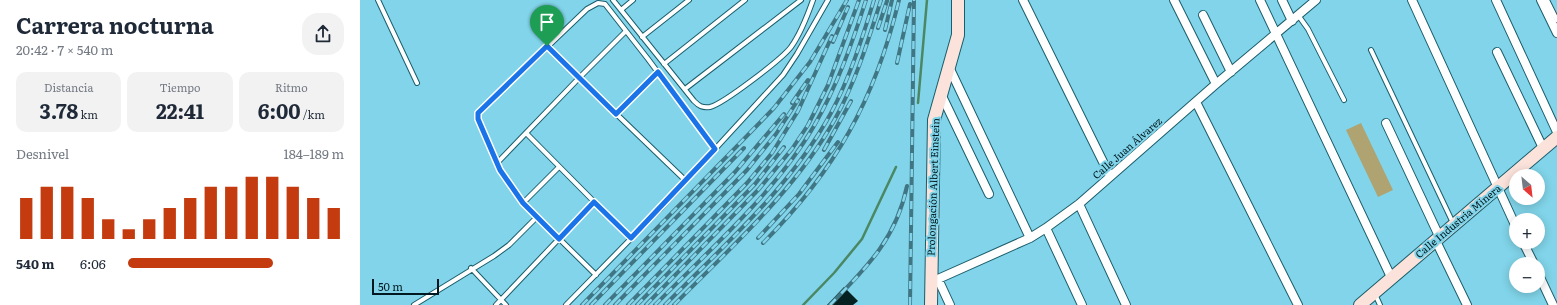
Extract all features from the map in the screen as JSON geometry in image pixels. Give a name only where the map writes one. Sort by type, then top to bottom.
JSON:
[{"type":"main road","name":"Prolongación Albert Einstein","points":[[931,305],[935,279],[934,120],[958,35],[958,0]]},
{"type":"main road","name":"Calle Industria Minera","points":[[1360,305],[1390,277],[1498,188],[1543,148],[1557,138]]},
{"type":"street","points":[[1023,0],[1110,176]]},
{"type":"street","points":[[1174,0],[1216,84]]},
{"type":"street","points":[[1260,0],[1390,277]]},
{"type":"street","points":[[1282,0],[1292,21]]},
{"type":"street","name":"Calle Juan Álvarez","points":[[935,279],[1030,238],[1079,204],[1216,84],[1316,0]]},
{"type":"street","points":[[1412,0],[1510,213]]},
{"type":"street","points":[[1496,0],[1557,132]]},
{"type":"street","points":[[1541,0],[1557,33]]},
{"type":"street","points":[[1203,15],[1231,72]]},
{"type":"street","points":[[1497,52],[1543,148]]},
{"type":"street","points":[[949,67],[1030,238]]},
{"type":"street","points":[[941,94],[989,194]]},
{"type":"street","points":[[1196,102],[1298,305]]},
{"type":"street","points":[[1386,123],[1467,305]]},
{"type":"street","points":[[1079,204],[1126,305]]},
{"type":"street","points":[[1046,228],[1082,305]]},
{"type":"street","points":[[935,279],[950,305]]},
{"type":"street","points":[[1545,288],[1553,305]]},
{"type":"lane","points":[[378,0],[418,83]]},
{"type":"lane","points":[[613,0],[664,64],[701,107],[711,107],[721,102],[779,59],[789,49],[805,23],[813,0]]},
{"type":"lane","points":[[621,10],[633,0]]},
{"type":"lane","points":[[642,37],[689,0]]},
{"type":"lane","points":[[664,64],[745,0]]},
{"type":"lane","points":[[685,89],[801,0]]},
{"type":"lane","points":[[566,305],[686,181],[783,75],[797,54],[828,0]]},
{"type":"lane","points":[[1546,0],[1557,20]]},
{"type":"lane","points":[[596,275],[523,203],[500,170],[498,162],[477,116],[547,46],[587,9],[598,3],[605,4],[715,149]]},
{"type":"lane","points":[[1298,15],[1308,29],[1344,100]]},
{"type":"lane","points":[[498,162],[626,31]]},
{"type":"lane","points":[[547,46],[686,181]]},
{"type":"lane","points":[[1371,50],[1454,224]]},
{"type":"lane","points":[[616,114],[658,72]]},
{"type":"lane","points":[[526,133],[631,238]]},
{"type":"lane","points":[[523,203],[559,167]]},
{"type":"lane","points":[[496,305],[594,202]]},
{"type":"lane","points":[[414,305],[471,268],[494,256],[509,245],[537,217]]},
{"type":"lane","points":[[471,268],[506,305]]},
{"type":"lane","points":[[1374,292],[1380,305]]},
{"type":"shaded area","points":[[1361,123],[1393,190],[1378,197],[1346,130]]},
{"type":"building","points":[[844,287],[858,301],[853,305],[827,305]]},
{"type":"waterway","points":[[918,103],[927,0]]},
{"type":"waterway","points":[[803,305],[834,273],[862,239],[896,167]]},
{"type":"railway","points":[[582,305],[774,108],[810,62],[847,0]]},
{"type":"railway","points":[[646,305],[759,189],[792,149],[808,125],[828,85],[859,0]]},
{"type":"railway","points":[[655,305],[761,198],[798,151],[814,126],[830,96],[849,49],[866,0]]},
{"type":"railway","points":[[665,305],[755,215],[776,191],[815,140],[831,113],[850,72],[874,0]]},
{"type":"railway","points":[[674,305],[739,240],[782,194],[819,145],[835,119],[849,90],[861,61],[881,0]]},
{"type":"railway","points":[[885,30],[892,0]]},
{"type":"railway","points":[[763,243],[789,216],[811,189],[849,132],[878,70],[899,0]]},
{"type":"railway","points":[[910,305],[914,0]]},
{"type":"railway","points":[[878,28],[887,1]]},
{"type":"railway","points":[[897,63],[910,4]]},
{"type":"railway","points":[[833,42],[848,7]]},
{"type":"railway","points":[[628,305],[747,183],[772,153],[798,111],[832,36]]},
{"type":"railway","points":[[792,103],[808,80]]},
{"type":"railway","points":[[615,305],[747,170],[776,134],[798,100]]},
{"type":"railway","points":[[824,150],[851,101]]},
{"type":"railway","points":[[605,305],[735,172],[784,114]]},
{"type":"railway","points":[[758,238],[799,194],[838,142]]},
{"type":"railway","points":[[637,305],[755,184],[784,147]]},
{"type":"railway","points":[[591,305],[744,148]]},
{"type":"railway","points":[[830,305],[868,265],[888,237],[896,222],[907,186]]},
{"type":"route","points":[[547,46],[616,114],[658,72],[715,149],[631,238],[594,202],[559,239],[523,203],[498,166],[498,162],[478,119],[478,113],[547,46]]}]
